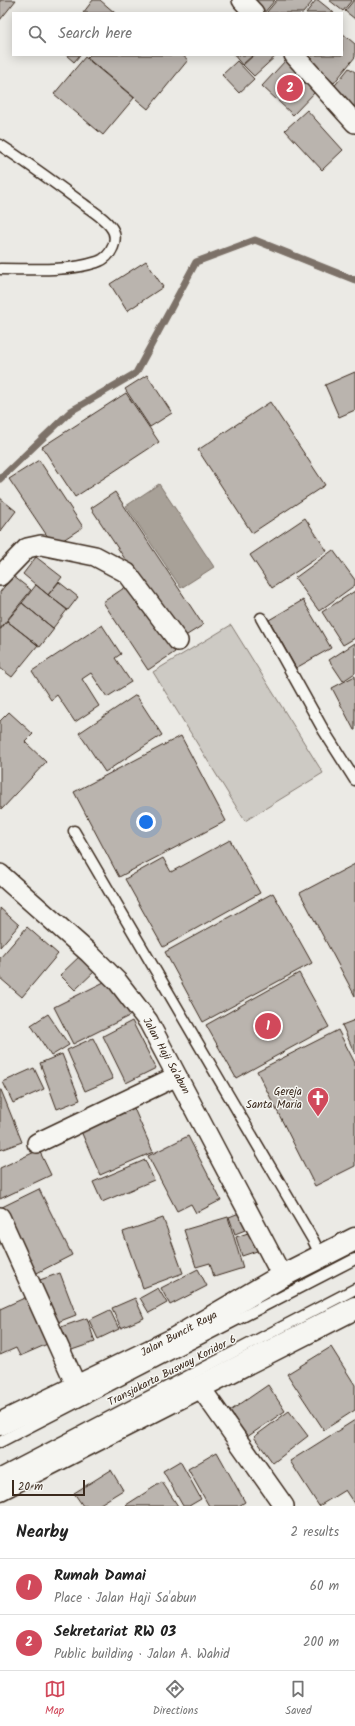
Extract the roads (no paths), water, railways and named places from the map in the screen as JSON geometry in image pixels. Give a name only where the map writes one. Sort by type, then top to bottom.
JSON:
[{"type":"main road","name":"Jalan Buncit Raya","points":[[0,1424],[76,1385],[171,1340],[282,1276],[355,1238]]},
{"type":"main road","points":[[0,1489],[355,1308]]},
{"type":"street","points":[[242,0],[253,12]]},
{"type":"street","points":[[295,56],[355,123]]},
{"type":"street","points":[[0,576],[27,548],[41,546],[95,556],[127,573],[178,641]]},
{"type":"street","name":"Jalan Haji Sa'abun","points":[[0,874],[89,953],[118,982],[148,1021],[282,1276]]},
{"type":"street","points":[[37,1143],[177,1076]]},
{"type":"street","points":[[0,1217],[76,1385]]},
{"type":"street","points":[[200,1387],[284,1506]]},
{"type":"lane","points":[[0,145],[60,186],[111,226],[115,237],[113,248],[106,258],[97,262],[59,269],[0,269]]},
{"type":"lane","points":[[261,618],[324,731],[355,780]]},
{"type":"lane","points":[[74,831],[313,1240],[320,1256]]},
{"type":"lane","name":"Transjakarta Busway Koridor 6","points":[[0,1442],[355,1259]]},
{"type":"lane","name":"Transjakarta Busway Koridor 6","points":[[0,1474],[355,1289]]},
{"type":"waterway","points":[[0,479],[71,411],[136,373],[196,262],[255,240],[355,280]]},
{"type":"place","name":"Sekretariat RW 03","points":[[290,88]]},
{"type":"place","name":"Rumah Damai","points":[[268,1026]]},
{"type":"place","name":"Gereja Santa Maria","points":[[318,1118]]}]
